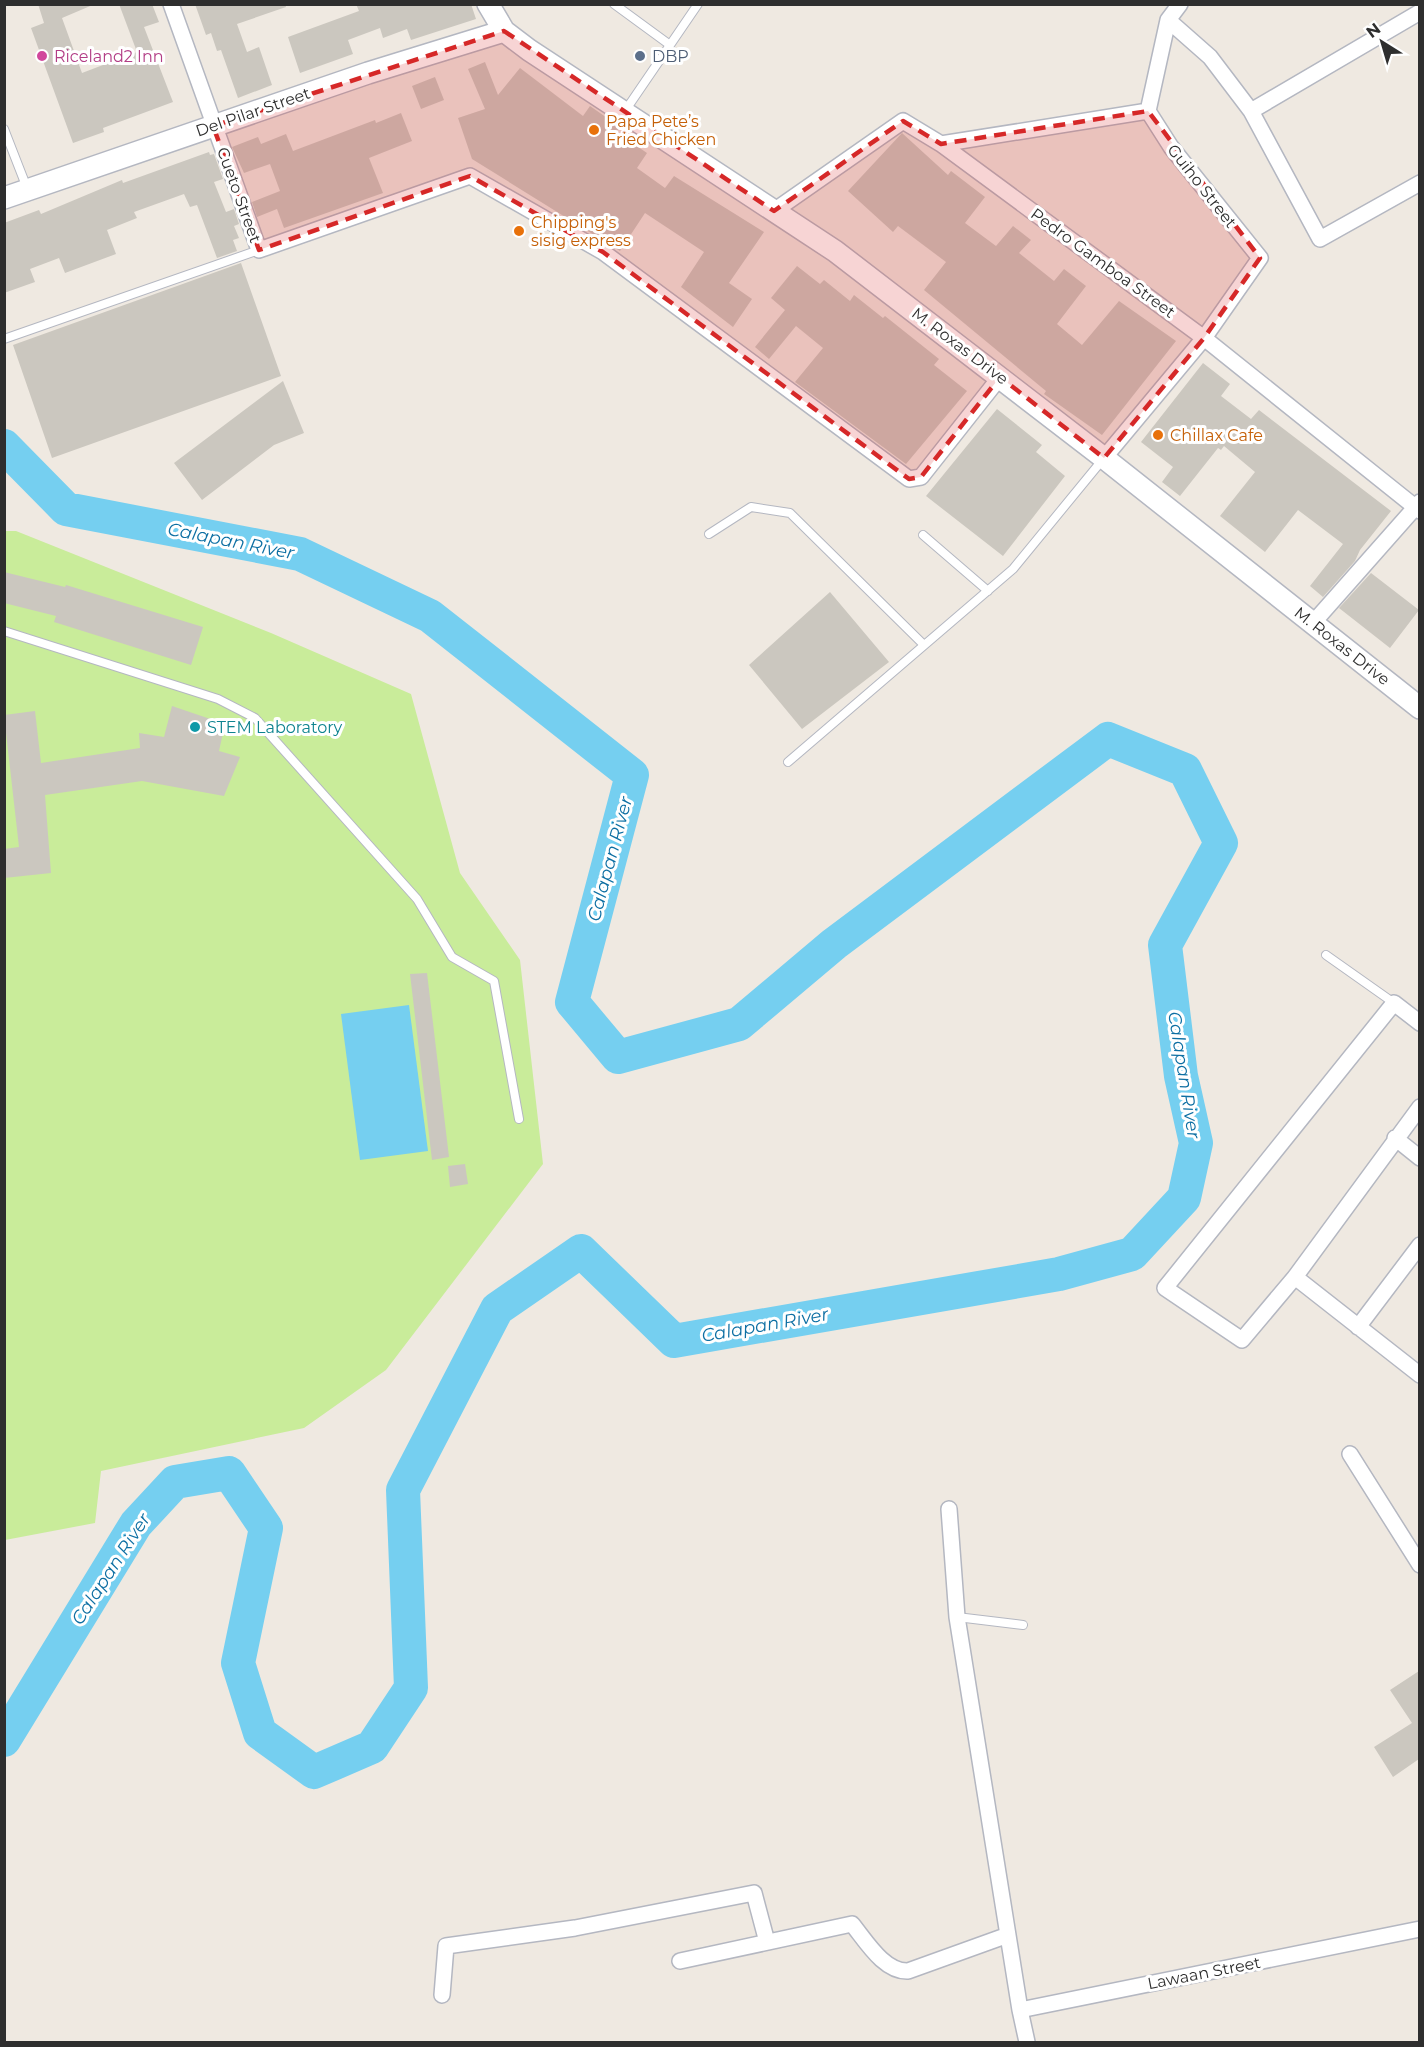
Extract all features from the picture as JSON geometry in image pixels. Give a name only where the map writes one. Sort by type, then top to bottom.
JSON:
[{"type":"main road","name":"M. Roxas Drive","points":[[488,4],[504,31],[835,251],[1104,458],[1419,708]]},
{"type":"main road","name":"Del Pilar Street","points":[[4,198],[368,73],[504,31]]},
{"type":"street","name":"Cueto Street","points":[[171,4],[259,250]]},
{"type":"street","points":[[941,144],[1148,111],[1168,21],[1180,4]]},
{"type":"street","points":[[1251,111],[1419,12]]},
{"type":"street","points":[[1168,21],[1210,57],[1251,111],[1320,239],[1419,183]]},
{"type":"street","name":"Guiho Street","points":[[1148,111],[1171,147],[1260,258],[1204,338]]},
{"type":"street","name":"Pedro Gamboa Street","points":[[774,211],[903,121],[941,144],[1204,338],[1418,507]]},
{"type":"street","points":[[259,250],[470,176],[603,252],[909,479],[921,477],[1000,377]]},
{"type":"street","points":[[1104,458],[1204,338]]},
{"type":"street","points":[[1313,623],[1418,507]]},
{"type":"street","points":[[1419,1023],[1394,1003],[1164,1288],[1242,1340],[1294,1277],[1419,1107]]},
{"type":"street","points":[[1395,1138],[1419,1158]]},
{"type":"street","points":[[1358,1327],[1419,1245]]},
{"type":"street","points":[[1294,1277],[1419,1375]]},
{"type":"street","points":[[1350,1454],[1419,1565]]},
{"type":"street","points":[[949,1509],[957,1617],[1027,2043]]},
{"type":"street","points":[[442,1995],[446,1946],[575,1928],[754,1893],[767,1942]]},
{"type":"street","points":[[680,1961],[852,1924],[889,1966],[897,1971],[908,1971],[1008,1935]]},
{"type":"street","name":"Lawaan Street","points":[[1020,2010],[1419,1929]]},
{"type":"lane","points":[[614,4],[670,45]]},
{"type":"lane","points":[[624,112],[698,4]]},
{"type":"lane","points":[[4,129],[27,189]]},
{"type":"lane","points":[[4,339],[259,250]]},
{"type":"lane","points":[[788,762],[1013,569],[1104,458]]},
{"type":"lane","points":[[709,534],[751,507],[790,513],[924,645]]},
{"type":"lane","points":[[923,535],[988,591]]},
{"type":"lane","points":[[4,631],[218,699],[255,718],[417,899],[452,957],[494,981],[519,1119]]},
{"type":"lane","points":[[1326,955],[1394,1003]]},
{"type":"lane","points":[[957,1617],[1023,1625]]},
{"type":"highlighted area","points":[[504,31],[774,211],[903,121],[941,144],[1148,111],[1260,258],[1204,338],[1104,458],[1000,377],[921,477],[909,479],[603,252],[470,176],[259,250],[213,126]]},
{"type":"green space","points":[[5,531],[16,531],[271,633],[411,694],[460,873],[520,960],[543,1164],[386,1370],[304,1428],[101,1471],[95,1523],[5,1540]]},
{"type":"water","points":[[409,1005],[428,1151],[360,1160],[341,1014]]},
{"type":"building","points":[[38,4],[95,4],[62,18],[82,73],[137,52],[119,4],[152,4],[159,22],[144,27],[173,102],[103,128],[104,132],[73,143],[31,28],[44,23]]},
{"type":"building","points":[[195,4],[285,4],[286,7],[237,24],[247,52],[259,47],[272,85],[238,98],[221,50],[217,51],[211,33],[206,35]]},
{"type":"building","points":[[356,4],[471,4],[476,19],[411,40],[407,29],[383,38],[380,28],[348,40],[353,54],[300,73],[288,37],[359,11]]},
{"type":"building","points":[[485,62],[498,95],[520,68],[583,116],[590,106],[620,127],[616,132],[647,153],[637,168],[665,188],[674,176],[764,232],[729,283],[752,299],[733,327],[681,287],[704,252],[645,213],[620,251],[472,159],[458,118],[485,109],[468,69]]},
{"type":"building","points":[[435,77],[444,100],[421,109],[412,86]]},
{"type":"building","points":[[401,113],[412,141],[369,158],[383,193],[284,228],[277,209],[257,217],[252,202],[280,191],[270,164],[244,173],[232,147],[258,137],[261,144],[286,134],[293,151],[375,120],[376,123]]},
{"type":"building","points":[[902,133],[948,175],[951,171],[985,197],[965,223],[996,246],[1013,226],[1031,240],[1019,253],[1054,281],[1064,269],[1086,286],[1057,324],[1082,345],[1119,301],[1176,341],[1102,435],[1044,394],[1046,391],[924,290],[946,262],[898,226],[893,232],[848,191]]},
{"type":"building","points":[[209,152],[210,155],[214,154],[223,179],[214,182],[226,212],[234,209],[239,224],[234,226],[239,238],[233,240],[237,251],[217,258],[197,205],[190,207],[184,194],[134,212],[137,218],[107,230],[116,254],[65,273],[59,258],[30,269],[35,282],[4,293],[4,223],[39,210],[41,214],[122,180],[123,183]]},
{"type":"building","points":[[241,263],[281,376],[52,458],[13,345]]},
{"type":"building","points":[[797,266],[820,284],[824,280],[850,301],[854,295],[883,318],[885,316],[939,359],[934,365],[967,391],[906,464],[795,382],[823,348],[796,326],[769,359],[755,347],[785,310],[771,298]]},
{"type":"building","points":[[1203,363],[1230,384],[1221,396],[1251,419],[1259,410],[1391,511],[1360,550],[1355,561],[1323,597],[1310,586],[1343,544],[1298,510],[1265,552],[1220,516],[1255,472],[1224,446],[1221,450],[1218,448],[1180,496],[1162,482],[1173,467],[1141,442]]},
{"type":"building","points":[[283,381],[304,433],[274,445],[202,500],[174,463]]},
{"type":"building","points":[[997,409],[1042,445],[1036,452],[1065,476],[1003,556],[926,496]]},
{"type":"building","points":[[4,572],[65,587],[66,585],[203,627],[191,665],[54,622],[56,616],[4,603]]},
{"type":"building","points":[[1371,573],[1419,610],[1390,648],[1339,608]]},
{"type":"building","points":[[830,592],[889,662],[802,729],[749,665]]},
{"type":"building","points":[[172,706],[225,724],[219,751],[240,757],[224,796],[142,781],[45,795],[51,873],[4,878],[4,849],[19,847],[4,715],[35,711],[41,763],[140,748],[139,733],[164,737]]},
{"type":"building","points":[[427,973],[449,1157],[432,1160],[410,974]]},
{"type":"building","points":[[465,1164],[468,1184],[450,1187],[448,1166]]},
{"type":"building","points":[[1419,1671],[1419,1759],[1393,1777],[1374,1747],[1412,1723],[1390,1690]]},
{"type":"waterway","name":"Calapan River","points":[[4,446],[66,509],[300,554],[430,616],[632,775],[572,1002],[618,1057],[739,1024],[834,944],[1108,739],[1185,770],[1221,843],[1165,945],[1181,1076],[1196,1143],[1184,1198],[1132,1254],[1059,1274],[674,1341],[581,1251],[497,1309],[403,1490],[411,1688],[372,1747],[314,1772],[260,1733],[238,1663],[266,1528],[229,1473],[175,1482],[136,1524],[4,1740]]},
{"type":"place","name":"Riceland2 Inn","points":[[42,56]]},
{"type":"place","name":"DBP","points":[[640,56]]},
{"type":"place","name":"Papa Pete’s Fried Chicken","points":[[594,130]]},
{"type":"place","name":"Chipping's sisig express","points":[[519,231]]},
{"type":"place","name":"Chillax Cafe","points":[[1158,435]]},
{"type":"place","name":"STEM Laboratory","points":[[195,727]]}]
